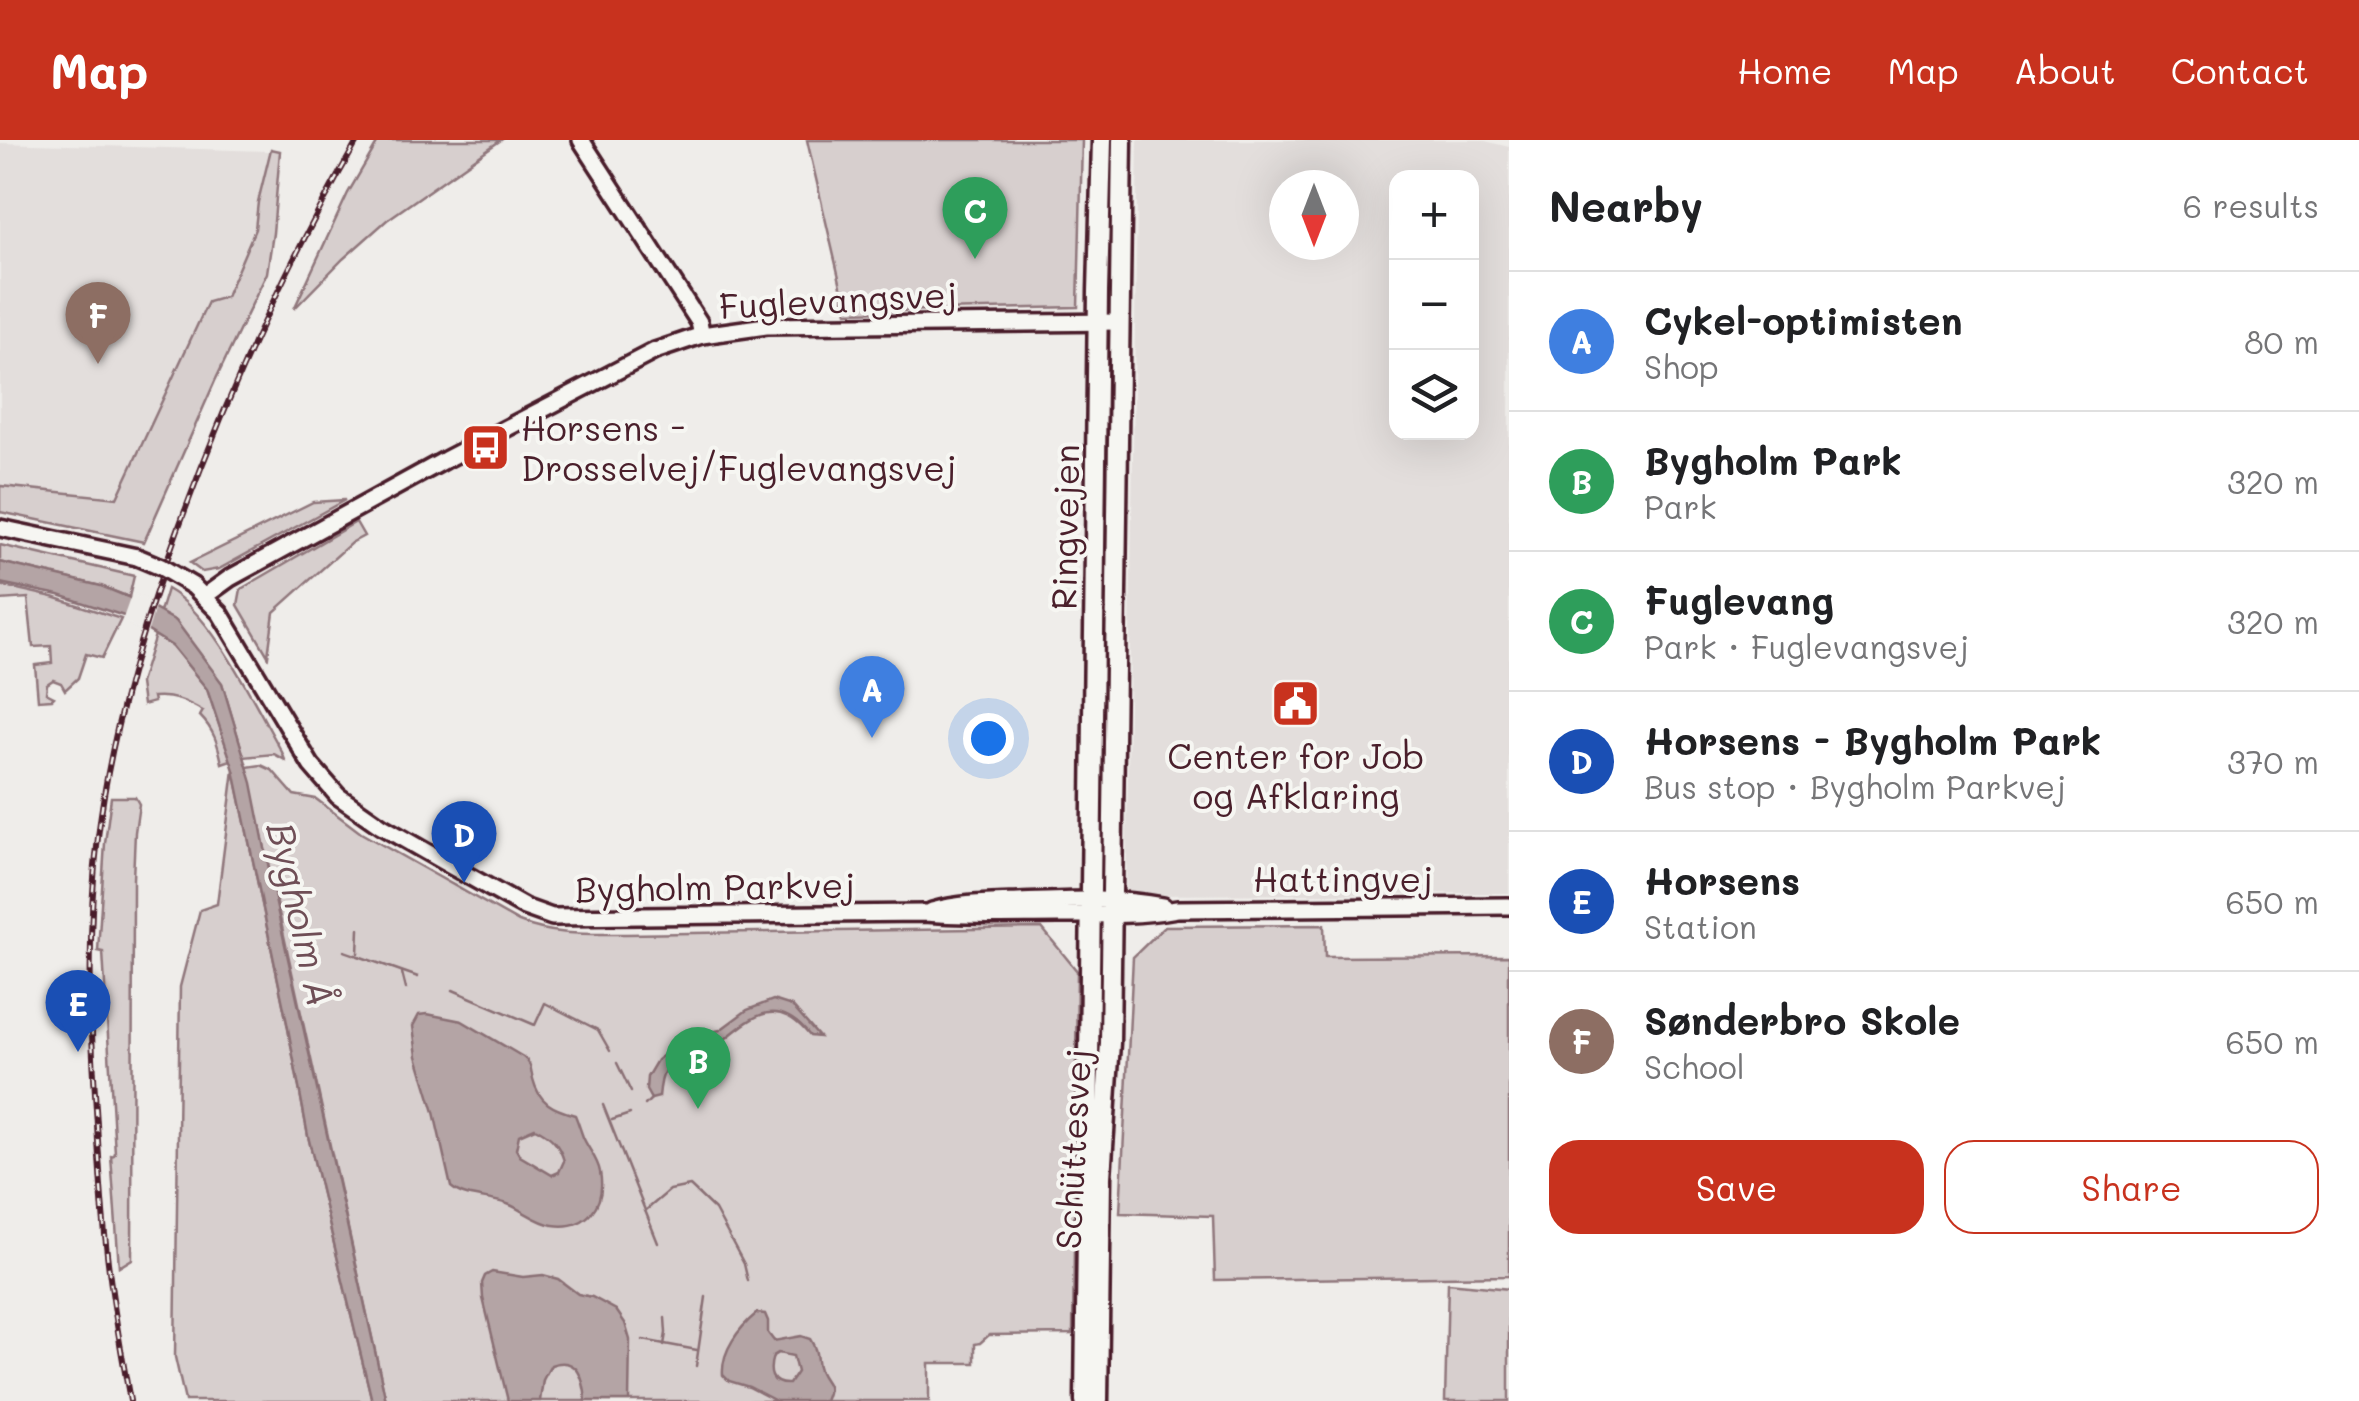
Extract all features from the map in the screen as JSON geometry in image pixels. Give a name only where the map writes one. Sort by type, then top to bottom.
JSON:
[{"type":"main road","name":"Ringvejen","points":[[1091,908],[1102,140]]},
{"type":"main road","name":"Ringvejen","points":[[1111,908],[1122,140]]},
{"type":"main road","name":"Schüttesvej","points":[[1085,1401],[1091,908]]},
{"type":"main road","name":"Schüttesvej","points":[[1098,1401],[1100,1177],[1110,1042],[1111,908]]},
{"type":"street","points":[[582,140],[699,322],[702,336]]},
{"type":"street","name":"Fuglevangsvej","points":[[199,591],[546,406],[655,351],[702,336],[766,326],[1119,322]]},
{"type":"street","name":"Bygholm Parkvej","points":[[0,528],[137,556],[199,591],[220,613],[311,765],[338,796],[380,826],[541,914],[562,918],[925,914],[955,905],[1111,908]]},
{"type":"street","name":"Hattingvej","points":[[1111,908],[1509,906]]},
{"type":"shaded area","points":[[379,140],[501,140],[387,220],[294,309],[348,193]]},
{"type":"shaded area","points":[[807,140],[1082,140],[1078,307],[847,312]]},
{"type":"shaded area","points":[[1138,140],[1481,140],[1509,147],[1509,893],[1126,895]]},
{"type":"shaded area","points":[[0,143],[269,151],[261,233],[123,512],[0,496]]},
{"type":"shaded area","points":[[271,149],[280,151],[267,273],[144,542],[0,512],[0,486],[117,498],[208,302],[226,297],[255,229]]},
{"type":"shaded area","points":[[345,500],[219,569],[202,572],[190,563],[313,502]]},
{"type":"shaded area","points":[[356,522],[364,536],[351,543],[274,612],[268,656],[238,605],[241,589]]},
{"type":"shaded area","points":[[0,545],[134,576],[129,597],[100,586],[0,562]]},
{"type":"shaded area","name":"Bygholm Å","points":[[0,562],[101,586],[145,604],[176,621],[222,683],[252,783],[386,1401],[372,1401],[308,1136],[234,770],[207,689],[172,646],[124,616],[59,595],[0,583]]},
{"type":"shaded area","points":[[0,585],[121,619],[102,658],[86,654],[78,678],[65,690],[53,680],[47,684],[46,693],[54,697],[38,700],[35,665],[52,663],[51,646],[33,647],[28,598],[0,600]]},
{"type":"shaded area","points":[[167,589],[201,618],[216,639],[285,760],[274,754],[244,757],[222,683],[160,612]]},
{"type":"shaded area","points":[[155,635],[172,646],[207,689],[231,760],[222,763],[215,738],[200,716],[203,711],[167,697],[153,697],[154,702],[143,705],[140,683]]},
{"type":"shaded area","points":[[261,765],[272,770],[294,795],[316,799],[361,833],[519,922],[545,930],[612,934],[1042,928],[1077,971],[1073,1334],[989,1335],[975,1344],[975,1363],[929,1363],[929,1401],[386,1401],[247,767]]},
{"type":"shaded area","points":[[234,770],[308,1136],[372,1401],[185,1401],[175,1357],[180,987],[200,910],[217,904]]},
{"type":"shaded area","points":[[111,797],[135,797],[139,804],[133,879],[132,1259],[119,1267],[103,952],[98,951]]},
{"type":"shaded area","points":[[1324,925],[1325,957],[1509,956],[1509,1276],[1215,1280],[1213,1216],[1120,1213],[1133,957],[1165,926]]},
{"type":"shaded area","points":[[773,1000],[792,1006],[819,1037],[810,1036],[784,1015],[760,1015],[708,1052],[668,1067],[662,1076],[659,1097],[651,1099],[646,1090],[647,1077],[657,1060],[686,1038],[720,1030],[747,1010]]},
{"type":"shaded area","points":[[419,1015],[462,1021],[523,1057],[543,1099],[575,1115],[600,1172],[600,1195],[592,1213],[565,1226],[547,1224],[510,1205],[451,1187],[417,1056],[413,1026]],"holes":[[[535,1128],[557,1145],[564,1161],[559,1172],[552,1175],[520,1156],[516,1149],[519,1135]]]},
{"type":"shaded area","points":[[492,1272],[558,1279],[578,1294],[616,1310],[630,1340],[629,1401],[586,1401],[578,1371],[568,1363],[560,1363],[551,1365],[543,1380],[540,1401],[508,1401],[483,1298],[482,1283]]},
{"type":"shaded area","points":[[1448,1283],[1509,1289],[1509,1401],[1445,1401]]},
{"type":"shaded area","points":[[757,1313],[765,1314],[768,1333],[774,1341],[801,1336],[810,1339],[828,1387],[825,1401],[776,1401],[723,1375],[728,1349]],"holes":[[[773,1356],[793,1356],[797,1372],[789,1384],[774,1380]]]},
{"type":"pier","points":[[132,593],[156,604],[147,634],[122,621]]},
{"type":"waterway","points":[[358,953],[359,929]]},
{"type":"waterway","points":[[344,951],[418,977]]},
{"type":"waterway","points":[[402,973],[406,989]]},
{"type":"waterway","points":[[453,990],[535,1025],[545,1003],[598,1030],[610,1051]]},
{"type":"waterway","points":[[617,1063],[631,1092]]},
{"type":"waterway","points":[[645,1105],[651,1099]]},
{"type":"waterway","points":[[603,1105],[658,1243]]},
{"type":"waterway","points":[[612,1120],[630,1114]]},
{"type":"waterway","points":[[645,1211],[670,1190],[690,1186],[715,1210],[744,1264],[748,1281]]},
{"type":"waterway","points":[[696,1366],[706,1297]]},
{"type":"waterway","points":[[664,1345],[665,1318]]},
{"type":"waterway","points":[[643,1340],[697,1350]]},
{"type":"railway","points":[[130,1401],[106,1244],[92,1041],[92,905],[109,768],[143,632],[206,456],[276,295],[358,140]]},
{"type":"place","name":"Fuglevang","points":[[975,259]]},
{"type":"place","name":"Sønderbro Skole","points":[[98,364]]},
{"type":"place","name":"Horsens - Drosselvej/Fuglevangsvej","points":[[486,447]]},
{"type":"place","name":"Center for Job og Afklaring","points":[[1296,703]]},
{"type":"place","name":"Cykel-optimisten","points":[[872,738]]},
{"type":"place","name":"Horsens - Bygholm Park","points":[[464,883]]},
{"type":"place","name":"Horsens","points":[[78,1052]]},
{"type":"place","name":"Bygholm Park","points":[[698,1109]]}]
